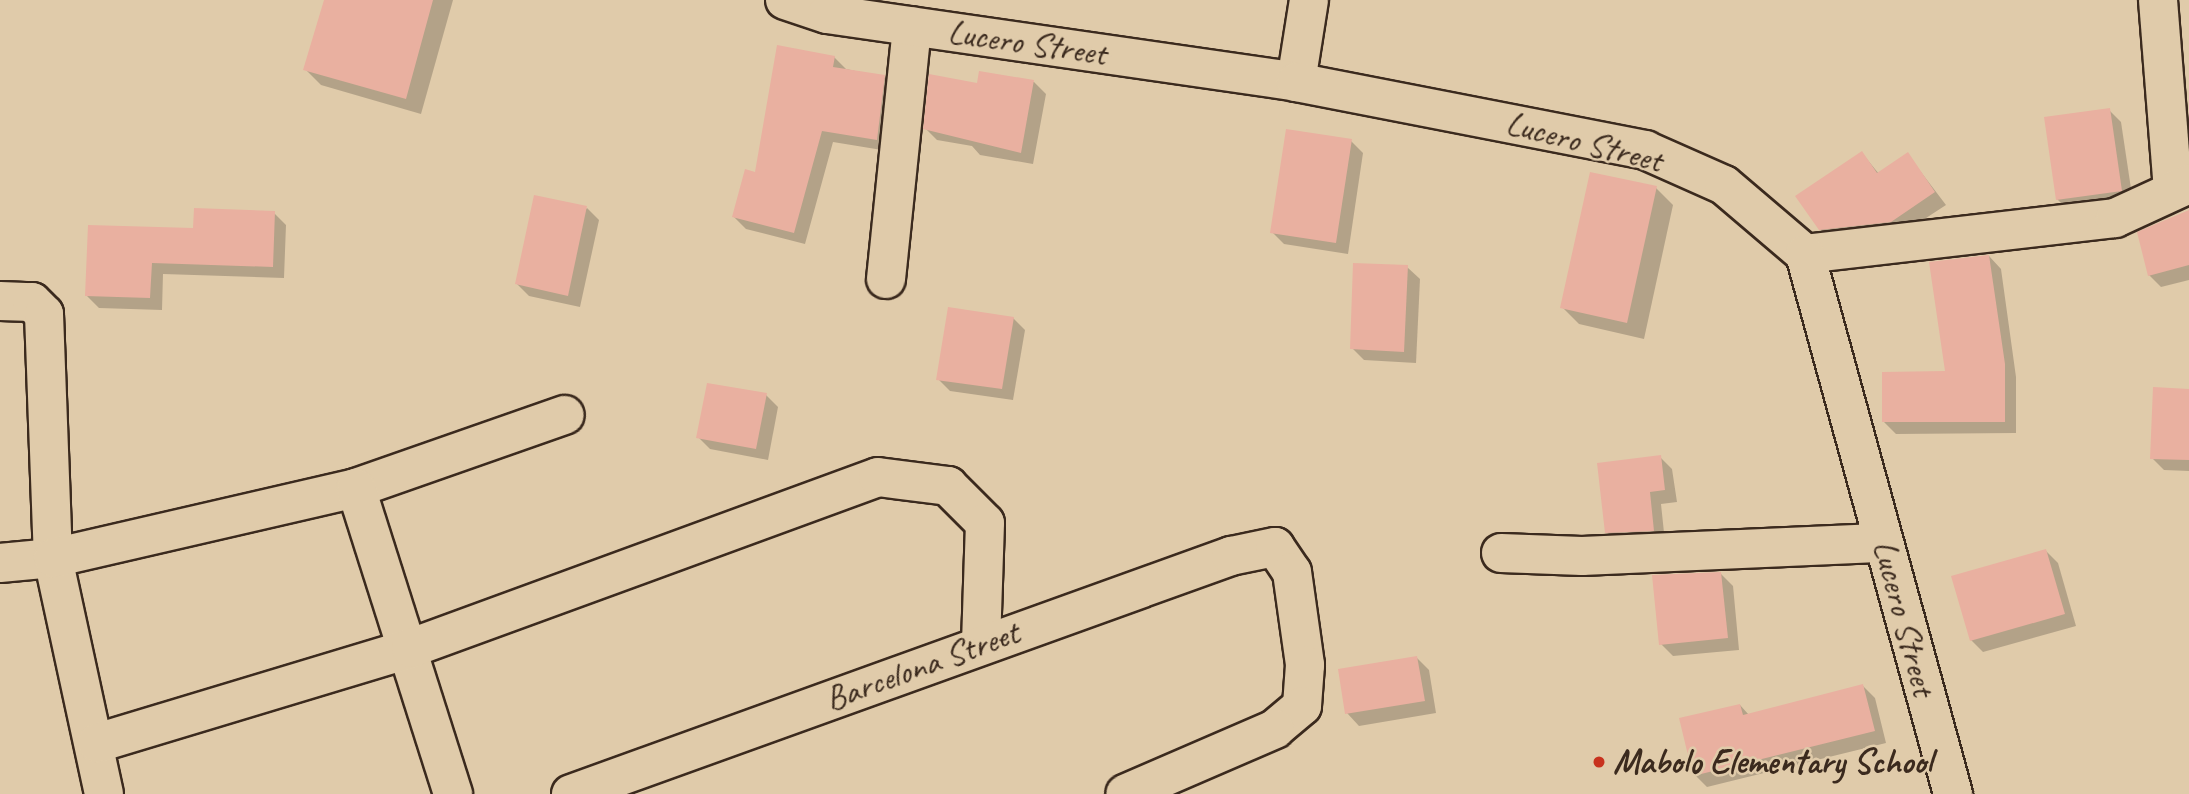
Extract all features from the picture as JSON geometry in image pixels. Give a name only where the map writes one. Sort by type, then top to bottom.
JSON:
[{"type":"street","name":"Lucero Street","points":[[785,0],[827,14],[1296,82],[1645,150],[1724,186],[1805,254],[1953,794]]},
{"type":"street","points":[[1296,82],[1309,0]]},
{"type":"street","points":[[1805,254],[2115,218],[2181,187],[2158,0]]},
{"type":"street","points":[[886,279],[912,26]]},
{"type":"street","points":[[0,302],[32,302],[44,314],[53,558],[97,743],[104,794]]},
{"type":"street","points":[[0,564],[53,558],[356,488],[565,415]]},
{"type":"street","points":[[97,743],[411,648],[878,477],[948,486],[985,523],[981,644]]},
{"type":"street","points":[[356,488],[411,648],[453,794]]},
{"type":"street","points":[[1501,553],[1582,556],[1884,543]]},
{"type":"street","name":"Barcelona Street","points":[[571,794],[1231,556],[1275,547],[1292,572],[1305,664],[1302,706],[1275,729],[1125,794]]},
{"type":"building","points":[[324,0],[433,0],[406,99],[303,70]]},
{"type":"building","points":[[777,45],[835,56],[833,67],[885,75],[877,140],[822,131],[794,233],[732,217],[745,169],[755,172]]},
{"type":"building","points":[[979,71],[1034,80],[1021,153],[923,129],[929,74],[977,83]]},
{"type":"building","points":[[2110,108],[2122,191],[2056,200],[2044,117]]},
{"type":"building","points":[[1286,129],[1352,139],[1336,243],[1270,233]]},
{"type":"building","points":[[1862,151],[1877,173],[1908,152],[1935,192],[1891,222],[1819,230],[1795,196]]},
{"type":"building","points":[[1590,172],[1657,186],[1627,323],[1560,308]]},
{"type":"building","points":[[534,195],[587,206],[568,296],[515,284]]},
{"type":"building","points":[[194,208],[275,211],[273,267],[152,263],[150,298],[85,296],[88,225],[193,228]]},
{"type":"building","points":[[2189,210],[2189,265],[2148,276],[2137,232]]},
{"type":"building","points":[[1989,255],[2005,364],[2005,422],[1882,422],[1882,372],[1945,371],[1929,262]]},
{"type":"building","points":[[1353,263],[1408,265],[1404,352],[1350,349]]},
{"type":"building","points":[[948,307],[1014,317],[1002,389],[936,380]]},
{"type":"building","points":[[707,383],[767,393],[756,449],[696,438]]},
{"type":"building","points":[[2153,387],[2189,389],[2189,460],[2150,459]]},
{"type":"building","points":[[1661,455],[1665,490],[1650,492],[1654,531],[1605,533],[1597,463]]},
{"type":"building","points":[[2046,549],[2065,614],[1970,641],[1951,576]]},
{"type":"building","points":[[1721,572],[1728,638],[1659,645],[1652,575]]},
{"type":"building","points":[[1417,656],[1425,701],[1345,714],[1338,669]]},
{"type":"building","points":[[1863,684],[1875,731],[1693,776],[1679,718],[1740,704],[1743,715]]},
{"type":"place","name":"Mabolo Elementary School","points":[[1599,762]]}]
